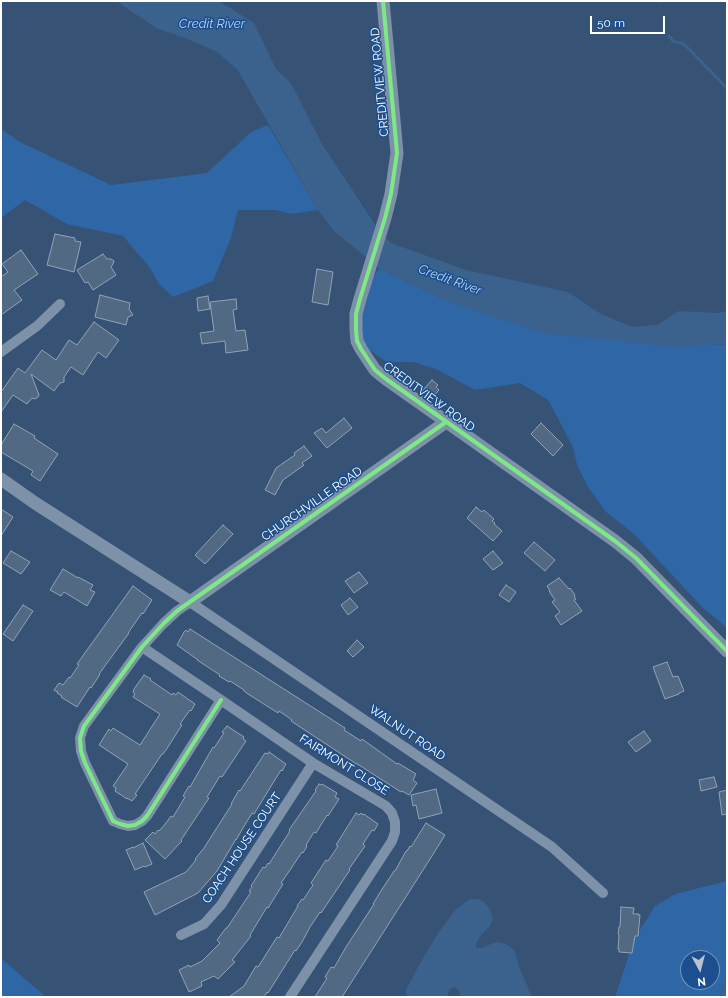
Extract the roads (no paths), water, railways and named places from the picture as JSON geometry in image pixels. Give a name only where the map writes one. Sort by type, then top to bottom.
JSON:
[{"type":"street","name":"CREDITVIEW ROAD","points":[[383,1],[397,153],[393,186],[385,218],[356,314],[357,341],[361,349],[375,370],[386,379],[615,541],[636,558],[727,650]]},
{"type":"street","points":[[1,352],[37,326],[60,304]]},
{"type":"street","name":"CHURCHVILLE ROAD","points":[[190,602],[446,422]]},
{"type":"street","points":[[1,479],[35,503],[190,602],[177,611],[163,624],[142,647],[84,726],[80,738],[81,751],[85,763],[113,821],[128,826],[135,825],[147,816],[221,700]]},
{"type":"street","name":"WALNUT ROAD","points":[[190,602],[552,847],[603,893]]},
{"type":"street","name":"FAIRMONT CLOSE","points":[[142,647],[313,763],[386,806],[392,813],[395,822],[395,832],[392,841],[290,997]]},
{"type":"street","name":"COACH HOUSE COURT","points":[[181,935],[204,924],[221,905],[313,763]]},
{"type":"water","name":"Credit River","points":[[116,1],[219,1],[254,23],[276,69],[291,83],[322,144],[380,232],[391,243],[466,270],[568,292],[601,314],[632,327],[657,325],[679,311],[718,313],[727,311],[727,345],[713,344],[675,347],[544,333],[449,302],[379,268],[334,231],[318,210],[237,69],[217,52],[190,40],[156,28]]},
{"type":"water","points":[[470,899],[478,899],[484,902],[491,912],[493,919],[490,926],[481,935],[476,944],[477,948],[482,948],[499,942],[511,947],[515,952],[520,969],[532,997],[460,997],[459,991],[455,987],[450,989],[447,997],[406,997],[406,990],[438,933],[456,909]]},
{"type":"waterway","points":[[669,36],[673,41],[684,44],[727,89]]},
{"type":"waterway","points":[[721,997],[727,980]]}]
